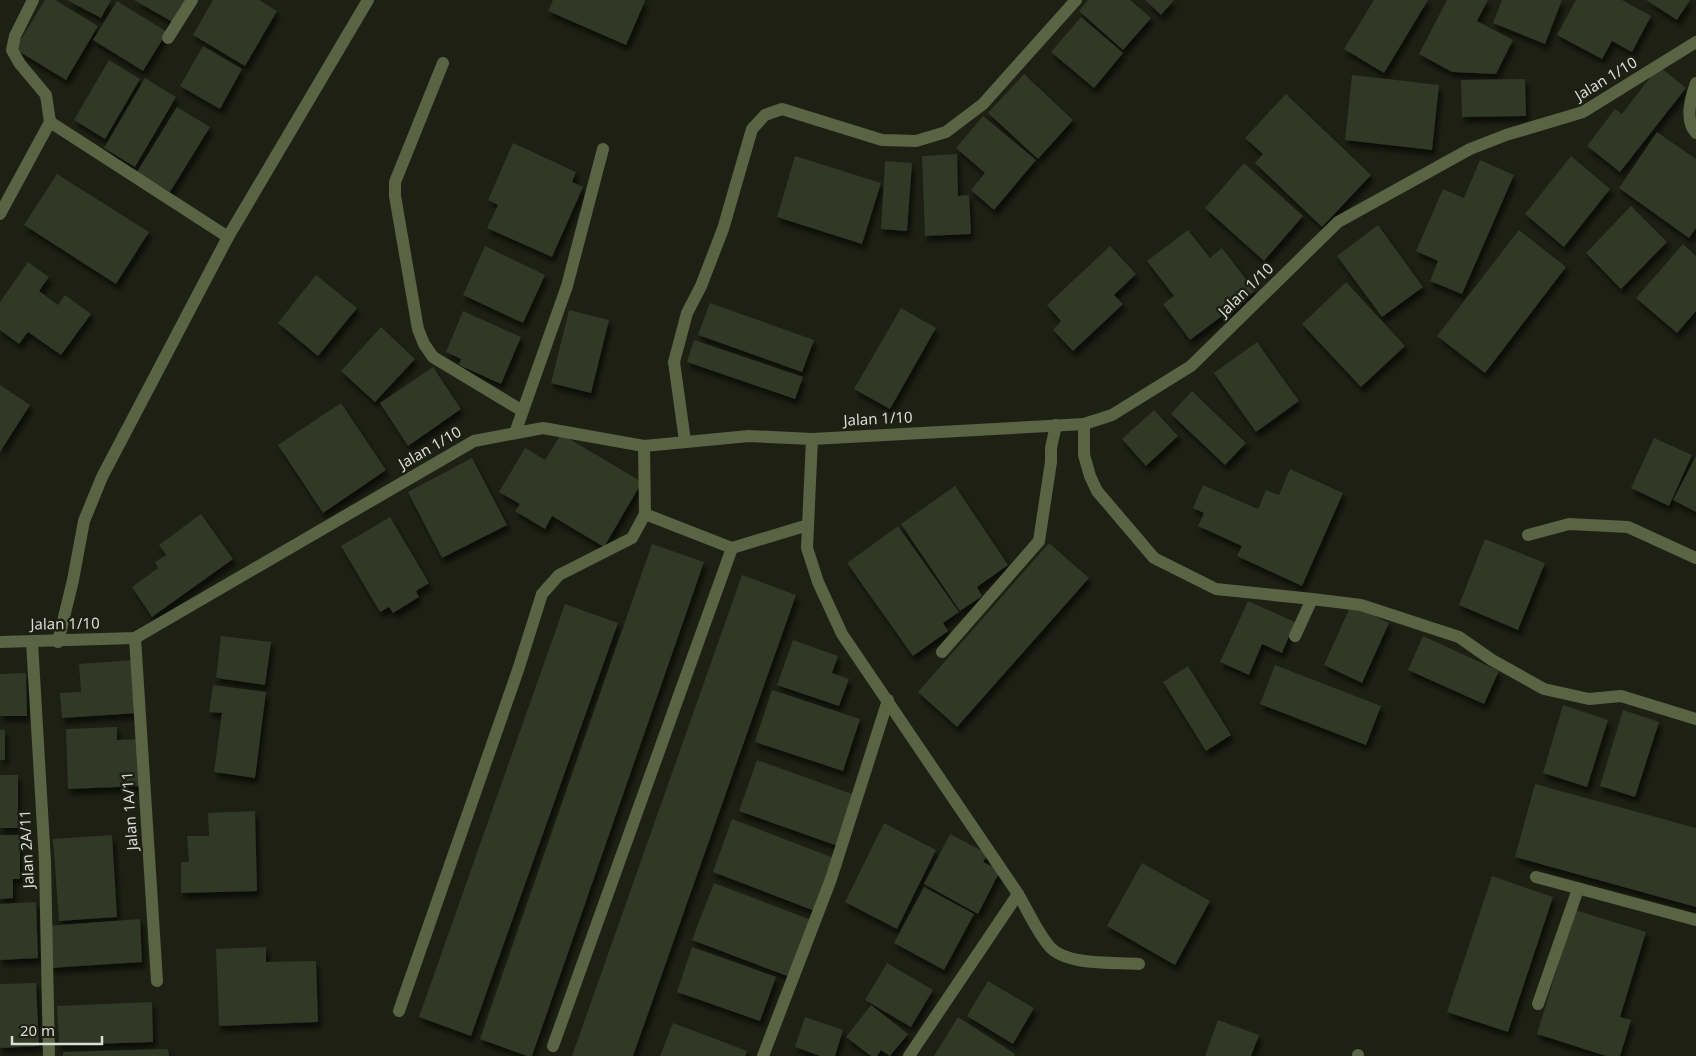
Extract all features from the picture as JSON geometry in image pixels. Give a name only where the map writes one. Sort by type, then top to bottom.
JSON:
[{"type":"street","points":[[0,214],[50,122],[46,95],[20,64],[12,50],[15,36],[34,0]]},
{"type":"street","points":[[168,38],[192,0]]},
{"type":"street","points":[[58,642],[73,580],[84,521],[98,486],[228,237],[368,0]]},
{"type":"street","points":[[685,441],[674,362],[686,312],[702,286],[723,229],[752,129],[765,115],[782,109],[882,140],[916,141],[946,132],[983,104],[1076,0]]},
{"type":"street","name":"Jalan 1/10","points":[[0,642],[58,642],[135,638],[474,441],[543,428],[644,446],[749,436],[812,440],[1084,424],[1112,415],[1191,366],[1338,222],[1470,149],[1506,135],[1583,112],[1696,42]]},
{"type":"street","points":[[443,62],[395,182],[395,196],[418,329],[424,344],[433,357],[521,410]]},
{"type":"street","points":[[1696,83],[1690,100],[1690,116],[1696,133]]},
{"type":"street","points":[[50,122],[228,237]]},
{"type":"street","points":[[514,433],[567,286],[604,149]]},
{"type":"street","points":[[1084,424],[1084,455],[1090,476],[1098,491],[1154,558],[1216,589],[1361,605],[1459,637],[1492,660],[1544,690],[1589,699],[1621,696],[1696,719]]},
{"type":"street","points":[[942,652],[1039,541],[1051,462],[1051,448],[1056,425]]},
{"type":"street","points":[[812,440],[807,548],[810,560],[842,634],[1018,894],[1049,947],[1061,956],[1080,960],[1139,964]]},
{"type":"street","points":[[399,1011],[515,679],[542,594],[559,575],[632,538],[645,514],[644,446]]},
{"type":"street","points":[[645,514],[732,548],[808,525]]},
{"type":"street","points":[[1528,535],[1569,524],[1628,527],[1696,558]]},
{"type":"street","points":[[553,1046],[732,548]]},
{"type":"street","points":[[1296,636],[1312,599]]},
{"type":"street","name":"Jalan 1A/11","points":[[135,638],[157,981]]},
{"type":"street","name":"Jalan 2A/11","points":[[32,642],[45,862],[49,1056]]},
{"type":"street","points":[[763,1056],[831,878],[888,700]]},
{"type":"street","points":[[1536,877],[1696,920]]},
{"type":"street","points":[[1538,1004],[1578,889]]},
{"type":"street","points":[[909,1056],[1018,894]]},
{"type":"building","points":[[45,0],[55,0],[98,26],[66,80],[15,49]]},
{"type":"building","points":[[67,0],[111,0],[101,18]]},
{"type":"building","points":[[134,0],[190,0],[176,24]]},
{"type":"building","points":[[213,0],[259,0],[277,11],[245,66],[193,35]]},
{"type":"building","points":[[553,0],[645,1],[626,45],[548,11]]},
{"type":"building","points":[[1088,0],[1130,0],[1151,18],[1123,50],[1079,11]]},
{"type":"building","points":[[1145,0],[1174,0],[1161,15]]},
{"type":"building","points":[[1374,0],[1428,0],[1384,73],[1344,49]]},
{"type":"building","points":[[1447,0],[1488,0],[1477,21],[1513,40],[1496,74],[1452,72],[1419,54]]},
{"type":"building","points":[[1502,0],[1562,0],[1545,44],[1493,23]]},
{"type":"building","points":[[1576,0],[1622,0],[1651,16],[1632,52],[1612,41],[1602,59],[1557,35]]},
{"type":"building","points":[[1646,0],[1690,0],[1677,20]]},
{"type":"building","points":[[117,1],[167,32],[143,71],[93,40]]},
{"type":"building","points":[[1081,17],[1123,53],[1094,88],[1051,52]]},
{"type":"building","points":[[203,46],[242,69],[220,109],[180,86]]},
{"type":"building","points":[[109,60],[140,79],[105,139],[74,120]]},
{"type":"building","points":[[1659,66],[1686,88],[1620,172],[1587,146],[1615,109],[1622,114]]},
{"type":"building","points":[[1024,74],[1073,120],[1038,159],[988,113]]},
{"type":"building","points":[[1352,75],[1439,85],[1432,150],[1345,140]]},
{"type":"building","points":[[145,78],[176,97],[135,167],[104,148]]},
{"type":"building","points":[[1525,79],[1526,116],[1462,117],[1461,80]]},
{"type":"building","points":[[1286,94],[1371,175],[1322,227],[1255,163],[1263,154],[1245,138]]},
{"type":"building","points":[[177,107],[210,127],[170,192],[137,172]]},
{"type":"building","points":[[983,116],[1036,160],[994,210],[971,190],[985,173],[956,148]]},
{"type":"building","points":[[1657,132],[1696,159],[1696,228],[1689,238],[1619,188]]},
{"type":"building","points":[[513,143],[576,172],[572,182],[583,187],[552,257],[487,228],[498,205],[488,200]]},
{"type":"building","points":[[957,154],[958,196],[969,195],[971,234],[925,236],[922,156]]},
{"type":"building","points":[[795,156],[881,183],[862,244],[777,217]]},
{"type":"building","points":[[1571,156],[1610,189],[1564,247],[1525,214]]},
{"type":"building","points":[[1480,160],[1514,175],[1462,294],[1430,281],[1438,261],[1416,251],[1443,189],[1464,198]]},
{"type":"building","points":[[885,161],[912,163],[907,231],[881,229]]},
{"type":"building","points":[[1244,163],[1303,216],[1264,261],[1205,208]]},
{"type":"building","points":[[57,174],[149,232],[116,284],[24,225]]},
{"type":"building","points":[[1631,206],[1667,242],[1621,289],[1586,253]]},
{"type":"building","points":[[1378,225],[1423,287],[1382,317],[1337,256]]},
{"type":"building","points":[[1188,230],[1210,258],[1222,248],[1255,291],[1190,340],[1163,304],[1174,296],[1147,261]]},
{"type":"building","points":[[1519,230],[1566,267],[1485,373],[1437,336]]},
{"type":"building","points":[[1683,244],[1696,256],[1696,311],[1677,333],[1636,298]]},
{"type":"building","points":[[485,246],[545,275],[523,323],[463,295]]},
{"type":"building","points":[[1110,246],[1136,274],[1114,295],[1123,304],[1073,351],[1053,330],[1061,321],[1047,305]]},
{"type":"building","points":[[28,262],[49,277],[39,291],[58,305],[65,295],[91,314],[61,355],[28,332],[19,344],[0,330],[0,302]]},
{"type":"building","points":[[316,275],[357,308],[318,356],[278,323]]},
{"type":"building","points":[[1346,282],[1405,346],[1361,387],[1302,324]]},
{"type":"building","points":[[710,303],[814,340],[802,372],[698,335]]},
{"type":"building","points":[[901,308],[936,328],[890,409],[854,389]]},
{"type":"building","points":[[569,310],[609,320],[591,393],[551,383]]},
{"type":"building","points":[[463,311],[521,337],[501,384],[459,365],[461,359],[446,352]]},
{"type":"building","points":[[381,327],[415,359],[375,402],[341,371]]},
{"type":"building","points":[[694,340],[803,377],[795,399],[687,362]]},
{"type":"building","points":[[1257,342],[1299,401],[1256,432],[1214,373]]},
{"type":"building","points":[[433,367],[461,409],[408,446],[380,403]]},
{"type":"building","points":[[0,385],[30,405],[0,452]]},
{"type":"building","points":[[1192,391],[1246,443],[1225,465],[1171,414]]},
{"type":"building","points":[[341,403],[386,470],[323,513],[278,445]]},
{"type":"building","points":[[1154,410],[1178,436],[1146,466],[1122,439]]},
{"type":"building","points":[[561,434],[642,482],[604,547],[552,516],[545,529],[515,511],[520,504],[499,492],[525,448],[545,460]]},
{"type":"building","points":[[1654,438],[1692,455],[1669,506],[1631,488]]},
{"type":"building","points":[[1696,456],[1696,512],[1673,500]]},
{"type":"building","points":[[472,458],[507,525],[442,558],[408,492]]},
{"type":"building","points":[[1290,469],[1343,493],[1302,586],[1237,556],[1242,546],[1198,526],[1204,513],[1193,508],[1203,485],[1258,509],[1266,490],[1279,495]]},
{"type":"building","points":[[955,486],[1008,565],[977,587],[982,596],[960,611],[901,524]]},
{"type":"building","points":[[201,514],[233,559],[152,617],[132,587],[158,568],[155,562],[166,555],[159,545]]},
{"type":"building","points":[[390,517],[429,583],[416,591],[419,597],[393,613],[389,607],[380,612],[341,546]]},
{"type":"building","points":[[898,526],[959,612],[943,623],[948,631],[913,656],[847,563]]},
{"type":"building","points":[[1485,539],[1545,563],[1518,630],[1459,605]]},
{"type":"building","points":[[1049,543],[1089,578],[957,727],[918,692]]},
{"type":"building","points":[[652,544],[704,562],[532,1056],[527,1056],[480,1039]]},
{"type":"building","points":[[742,575],[796,595],[633,1056],[572,1056]]},
{"type":"building","points":[[1248,601],[1295,622],[1282,653],[1262,644],[1249,675],[1220,662]]},
{"type":"building","points":[[565,604],[618,623],[471,1036],[419,1017]]},
{"type":"building","points":[[1351,605],[1389,623],[1362,683],[1324,665]]},
{"type":"building","points":[[221,636],[271,642],[265,685],[216,678]]},
{"type":"building","points":[[1423,636],[1499,671],[1484,704],[1408,670]]},
{"type":"building","points":[[793,640],[838,656],[832,673],[849,679],[839,706],[777,685]]},
{"type":"building","points":[[135,660],[138,713],[62,718],[60,693],[81,692],[79,664]]},
{"type":"building","points":[[1275,665],[1381,706],[1366,745],[1260,704]]},
{"type":"building","points":[[1188,666],[1231,735],[1206,751],[1163,682]]},
{"type":"building","points":[[26,673],[27,716],[0,716],[0,674]]},
{"type":"building","points":[[213,685],[266,692],[255,778],[214,772],[222,713],[209,712]]},
{"type":"building","points":[[772,690],[860,719],[843,771],[755,742]]},
{"type":"building","points":[[1563,705],[1608,720],[1587,787],[1543,773]]},
{"type":"building","points":[[1623,710],[1659,722],[1635,797],[1600,786]]},
{"type":"building","points":[[117,727],[117,740],[141,739],[143,786],[68,789],[66,729]]},
{"type":"building","points":[[0,730],[5,730],[5,760],[0,760]]},
{"type":"building","points":[[757,760],[855,795],[838,846],[739,811]]},
{"type":"building","points":[[0,775],[18,775],[18,828],[0,828]]},
{"type":"building","points":[[1535,784],[1696,828],[1696,907],[1515,857]]},
{"type":"building","points":[[255,811],[257,891],[181,893],[181,862],[189,862],[187,836],[209,836],[208,813]]},
{"type":"building","points":[[732,819],[834,858],[815,911],[713,872]]},
{"type":"building","points":[[884,823],[936,850],[897,929],[845,902]]},
{"type":"building","points":[[950,834],[988,854],[983,862],[1000,871],[978,914],[924,884]]},
{"type":"building","points":[[0,835],[20,835],[20,879],[13,879],[13,898],[0,899]]},
{"type":"building","points":[[112,835],[117,917],[59,921],[53,839]]},
{"type":"building","points":[[1142,863],[1210,901],[1175,965],[1107,926]]},
{"type":"building","points":[[1492,876],[1553,897],[1508,1032],[1447,1012]]},
{"type":"building","points":[[714,883],[811,920],[790,977],[692,940]]},
{"type":"building","points":[[924,887],[974,914],[944,970],[894,943]]},
{"type":"building","points":[[36,902],[38,958],[0,960],[0,904]]},
{"type":"building","points":[[1575,910],[1646,932],[1620,1017],[1631,1020],[1620,1056],[1606,1056],[1537,1034]]},
{"type":"building","points":[[140,919],[142,962],[50,968],[47,926]]},
{"type":"building","points":[[266,947],[266,962],[316,961],[318,1022],[219,1026],[216,949]]},
{"type":"building","points":[[692,947],[776,977],[760,1021],[677,992]]},
{"type":"building","points":[[887,963],[933,990],[911,1027],[865,1000]]},
{"type":"building","points":[[988,981],[1034,1008],[1013,1044],[967,1016]]},
{"type":"building","points":[[36,983],[39,1046],[0,1048],[0,984]]},
{"type":"building","points":[[152,1002],[153,1042],[59,1045],[57,1006]]},
{"type":"building","points":[[871,1005],[908,1034],[890,1056],[881,1050],[877,1056],[871,1056],[846,1037]]},
{"type":"building","points":[[805,1017],[843,1030],[835,1056],[820,1056],[795,1047]]},
{"type":"building","points":[[958,1017],[1015,1054],[1014,1056],[934,1056]]},
{"type":"building","points":[[1218,1020],[1259,1035],[1251,1056],[1205,1056]]},
{"type":"building","points":[[673,1023],[747,1051],[745,1056],[660,1056]]},
{"type":"building","points":[[168,1049],[169,1056],[63,1056],[63,1052]]}]
